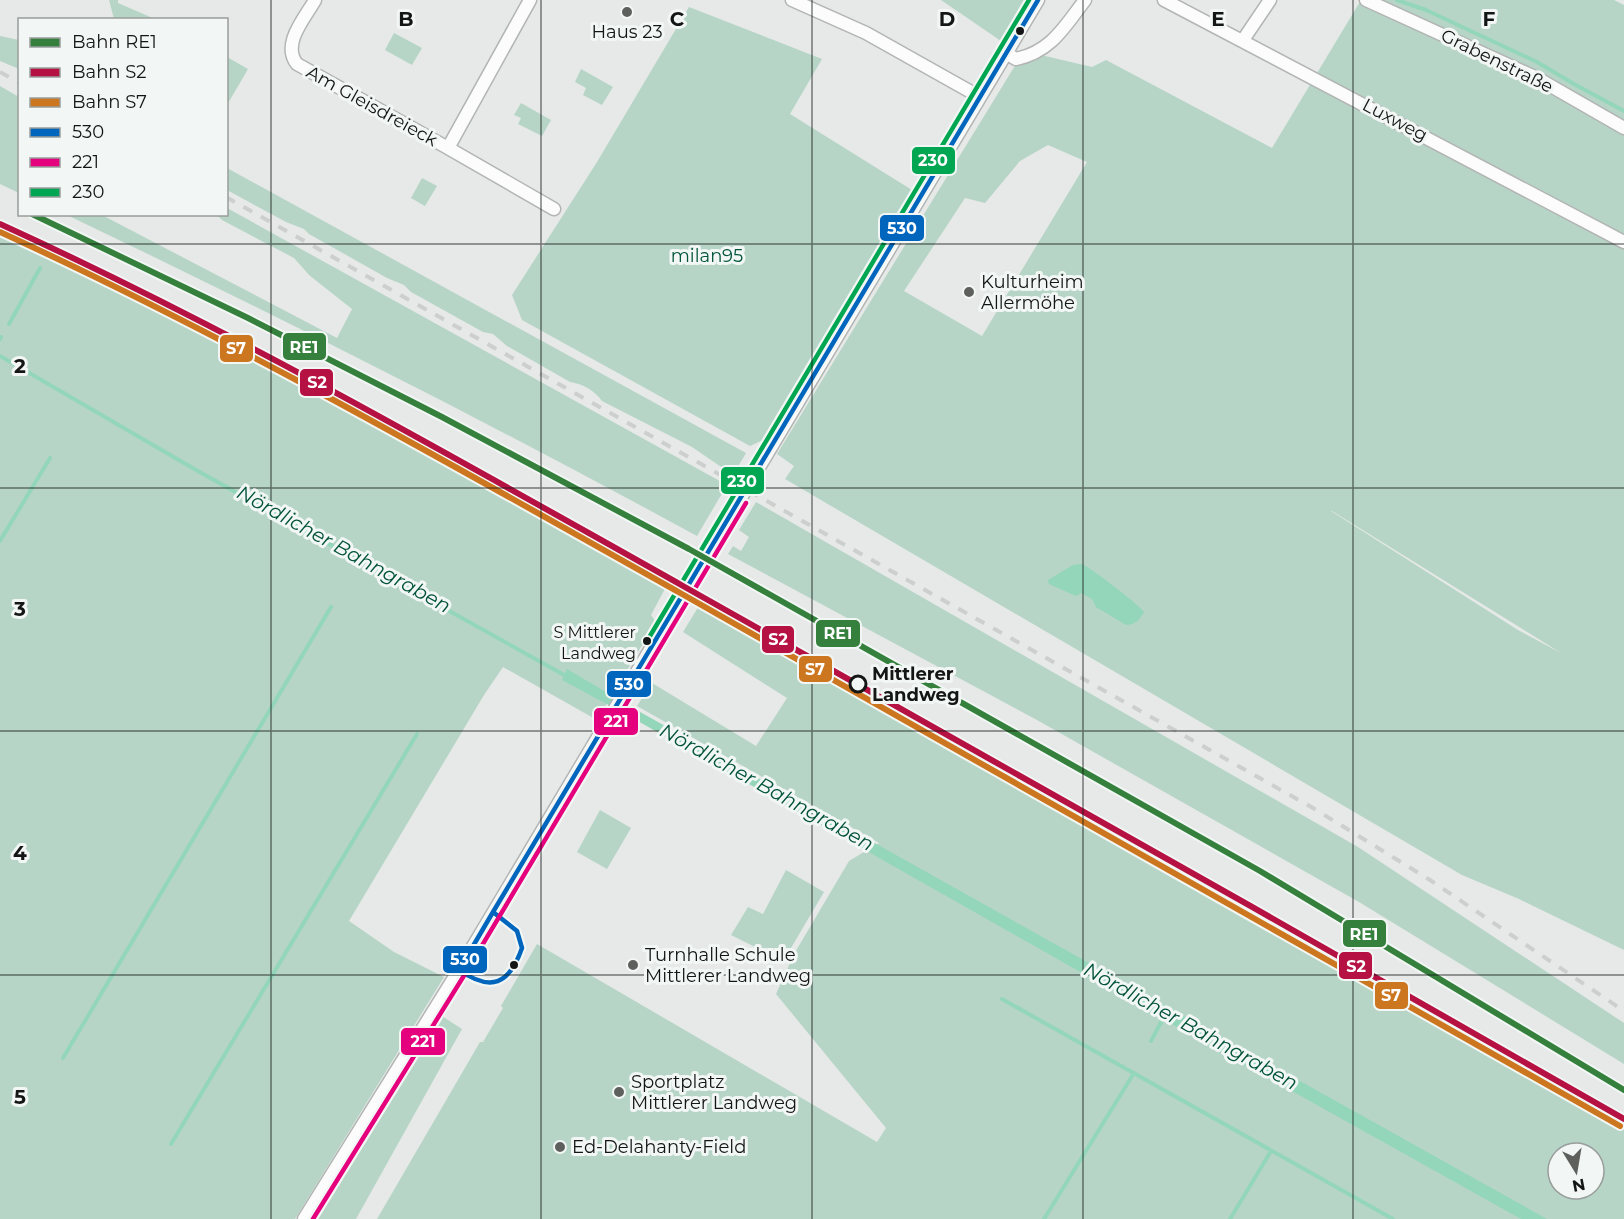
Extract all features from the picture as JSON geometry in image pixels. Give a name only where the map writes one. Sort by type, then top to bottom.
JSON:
[{"type":"street","name":"Am Gleisdreieck","points":[[315,0],[291,46],[291,56],[297,64],[554,209]]},
{"type":"street","name":"Am Gleisdreieck","points":[[448,148],[530,0]]},
{"type":"street","points":[[792,0],[867,33],[980,97]]},
{"type":"street","points":[[304,1219],[459,970],[1038,0]]},
{"type":"street","points":[[1006,53],[1016,59],[1041,51],[1054,40],[1085,0]]},
{"type":"street","name":"Luxweg","points":[[1164,0],[1624,242]]},
{"type":"street","points":[[1243,40],[1270,0]]},
{"type":"street","name":"Grabenstraße","points":[[1366,0],[1537,78],[1624,128]]},
{"type":"green space","points":[[109,0],[118,0],[118,3],[153,18],[114,18]]},
{"type":"green space","points":[[941,0],[1025,0],[1001,41]]},
{"type":"green space","points":[[1361,0],[1614,0],[1624,5],[1624,950],[1519,899],[1462,875],[785,479],[794,466],[777,454],[1024,51],[1092,67],[1106,60],[1272,148]],"holes":[[[1048,145],[1087,162],[982,336],[904,291],[965,198],[985,203],[1020,161]],[[1332,511],[1561,653],[1518,630]]]},
{"type":"green space","name":"milan95","points":[[689,7],[822,59],[790,114],[912,190],[765,439],[750,446],[522,320],[512,295],[597,162]]},
{"type":"green space","points":[[394,33],[422,48],[412,65],[385,50]]},
{"type":"green space","points":[[0,36],[18,40],[18,69],[0,61]]},
{"type":"green space","points":[[228,58],[248,69],[228,103]]},
{"type":"green space","points":[[581,69],[613,87],[602,105],[583,95],[586,88],[575,82]]},
{"type":"green space","points":[[0,86],[18,96],[18,193],[0,184]]},
{"type":"green space","points":[[521,103],[551,120],[542,136],[518,124],[521,118],[514,115]]},
{"type":"green space","points":[[228,169],[746,453],[733,475],[692,447],[602,401],[588,388],[570,382],[507,346],[493,334],[483,332],[411,292],[404,285],[387,278],[309,234],[304,229],[286,222],[228,191]]},
{"type":"green space","points":[[422,178],[437,186],[425,206],[411,198]]},
{"type":"green space","points":[[228,209],[727,485],[697,536],[384,371],[69,216],[104,216],[337,338],[352,309],[309,275],[294,258],[218,216],[228,216]]},
{"type":"green space","points":[[0,229],[155,303],[337,401],[667,585],[651,615],[656,622],[597,720],[503,667],[349,921],[394,952],[444,977],[295,1219],[0,1219]]},
{"type":"green space","points":[[756,502],[1358,847],[1624,1023],[1624,1064],[1359,902],[1037,720],[728,554],[733,546],[741,551],[749,537],[739,530]]},
{"type":"green space","points":[[700,604],[1103,830],[1624,1128],[1624,1219],[377,1219],[480,1042],[483,1042],[503,1008],[501,1006],[537,944],[877,1142],[886,1128],[776,994],[794,954],[849,861],[879,843],[637,706],[652,683],[756,746],[787,698],[683,632]]},
{"type":"green space","points":[[600,810],[631,828],[607,869],[577,852]]},
{"type":"green space","points":[[786,870],[824,892],[791,948],[757,948],[731,935],[748,907],[763,914]]},
{"type":"green space","points":[[434,1011],[462,1029],[356,1219],[311,1219]]},
{"type":"water","points":[[1082,564],[1141,608],[1144,612],[1138,620],[1126,625],[1096,607],[1092,599],[1081,593],[1076,596],[1049,584],[1048,580],[1073,565]]},
{"type":"water","points":[[567,669],[1547,1219],[1521,1219],[1163,1019],[562,680]]},
{"type":"waterway","points":[[1397,0],[1426,10],[1537,62],[1624,111]]},
{"type":"waterway","points":[[9,324],[40,268]]},
{"type":"waterway","name":"Nördlicher Bahngraben","points":[[0,356],[196,470],[566,676]]},
{"type":"waterway","points":[[0,541],[50,458]]},
{"type":"waterway","points":[[63,1058],[331,607]]},
{"type":"waterway","points":[[171,1144],[417,734]]},
{"type":"waterway","points":[[1002,999],[1393,1219]]},
{"type":"waterway","points":[[1151,1041],[1165,1015]]},
{"type":"waterway","points":[[1044,1219],[1134,1073]]},
{"type":"waterway","points":[[1230,1219],[1271,1151]]},
{"type":"railway","points":[[0,72],[18,82]]},
{"type":"railway","points":[[228,198],[1313,808],[1430,880],[1624,1011]]},
{"type":"rail line","name":"RE1","points":[[36,216],[248,318],[442,417],[689,549],[1260,871],[1624,1090]]},
{"type":"rail line","name":"S2","points":[[0,224],[174,308],[430,444],[1037,785],[1624,1119]]},
{"type":"rail line","name":"S7","points":[[0,232],[174,316],[429,452],[1034,792],[1620,1126]]},
{"type":"transit line","name":"230","points":[[647,641],[1029,0]]},
{"type":"transit line","name":"530","points":[[493,912],[1038,0]]},
{"type":"transit line","name":"221","points":[[313,1219],[465,974],[746,503]]},
{"type":"transit line","name":"530","points":[[493,912],[517,931],[522,948],[505,977],[490,982],[470,977],[459,970],[493,912]]},
{"type":"place","name":"Haus 23","points":[[627,12]]},
{"type":"place","name":"Kulturheim Allermöhe","points":[[969,292]]},
{"type":"place","name":"S Mittlerer Landweg","points":[[647,641]]},
{"type":"place","name":"Mittlerer Landweg","points":[[858,684]]},
{"type":"place","name":"Turnhalle Schule Mittlerer Landweg","points":[[633,965]]},
{"type":"place","name":"Sportplatz Mittlerer Landweg","points":[[619,1092]]},
{"type":"place","name":"Ed-Delahanty-Field","points":[[560,1147]]}]
